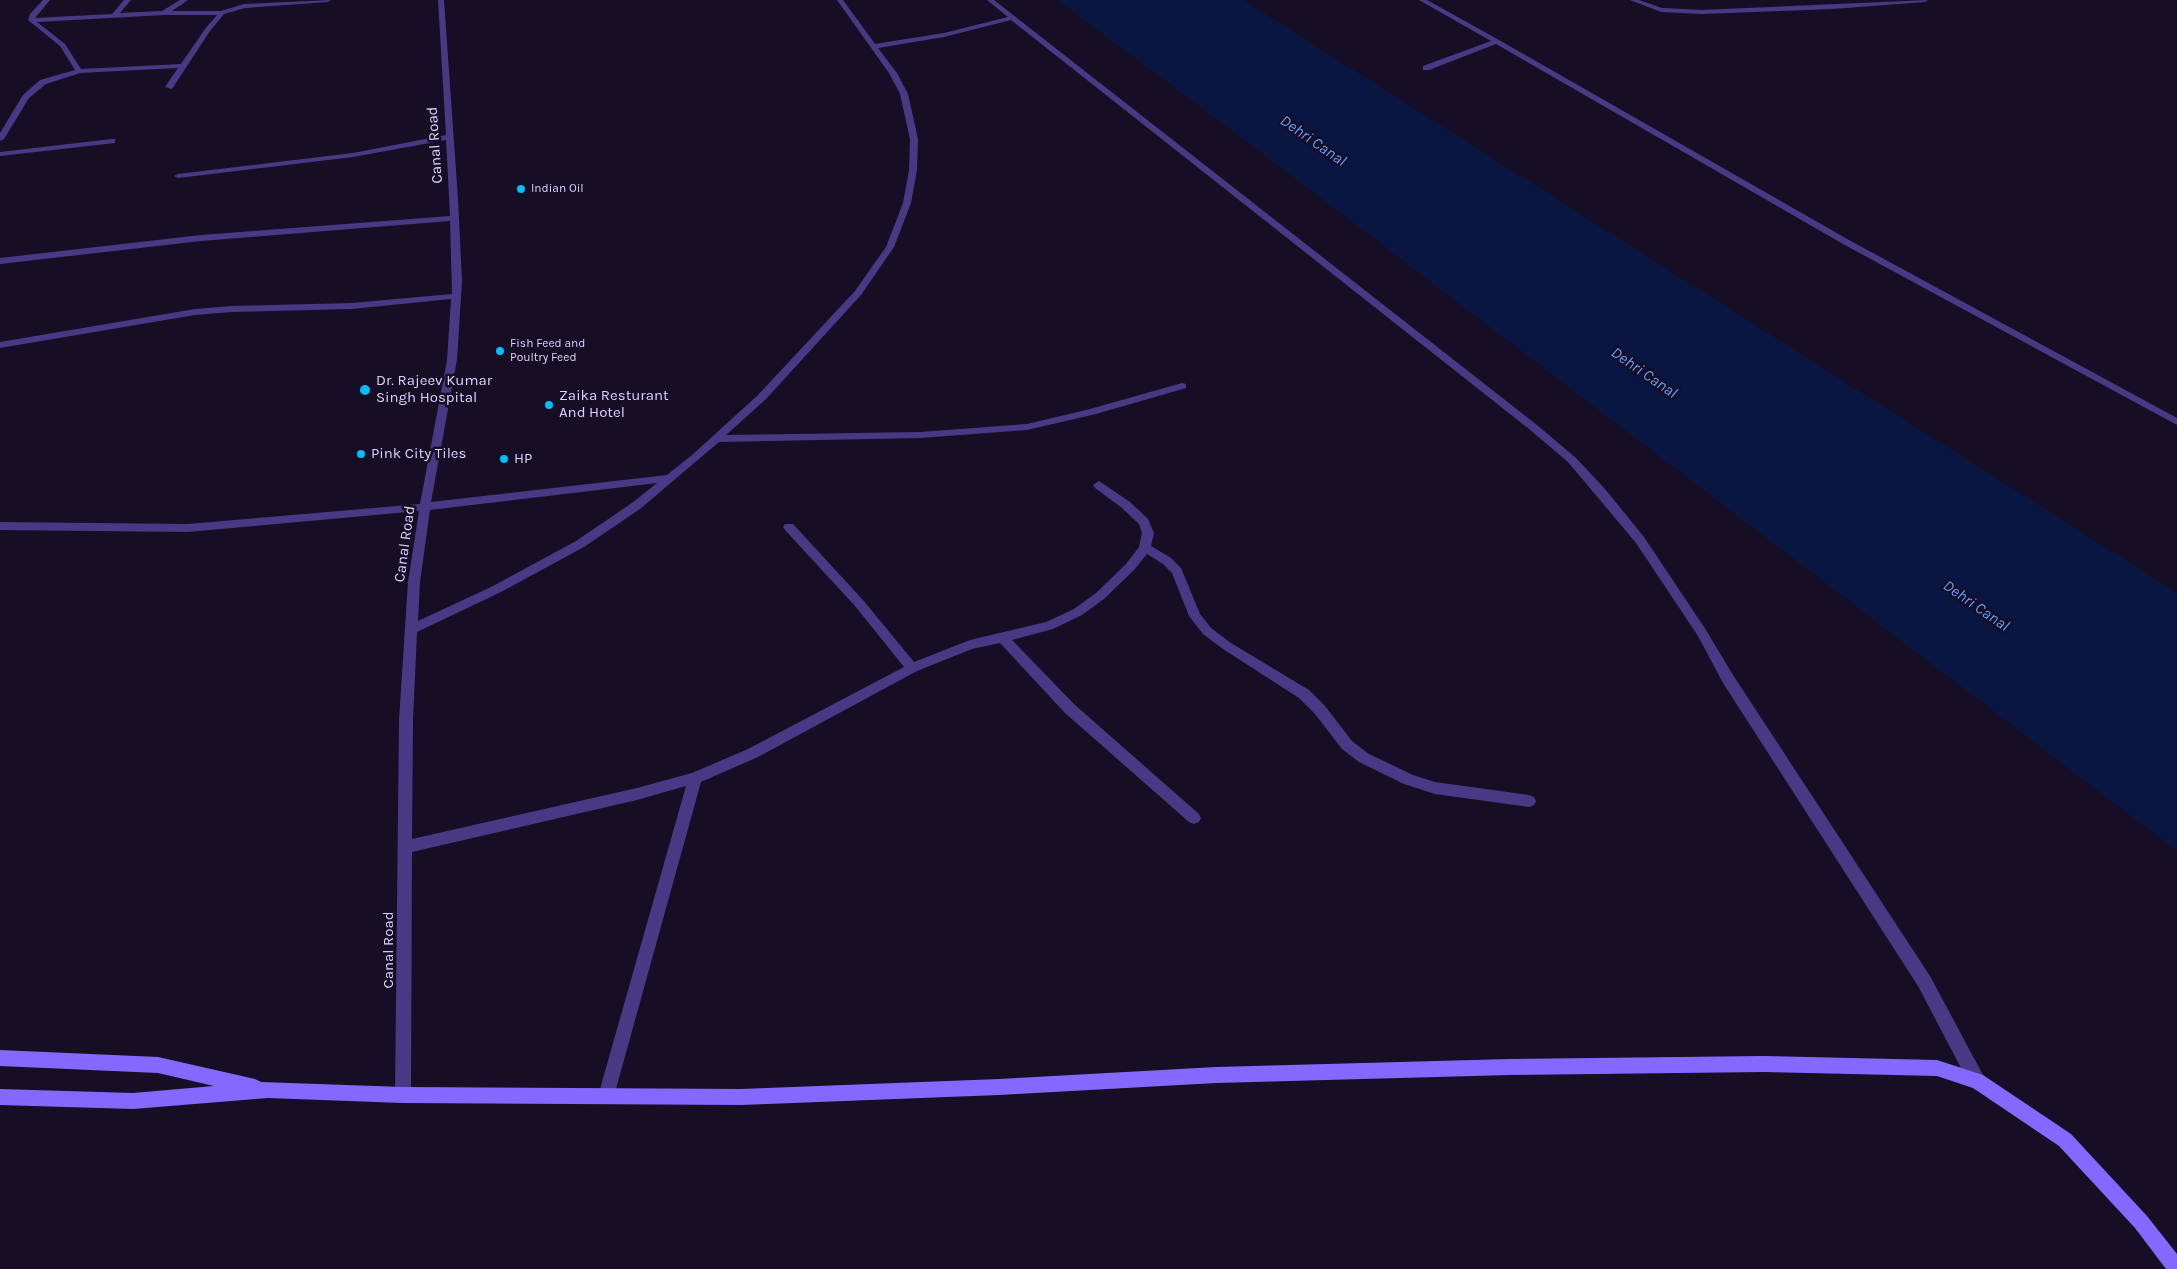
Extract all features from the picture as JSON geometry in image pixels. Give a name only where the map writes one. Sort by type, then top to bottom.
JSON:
[{"type":"main road","points":[[0,1058],[158,1065],[268,1090]]},
{"type":"main road","points":[[0,1097],[133,1101],[268,1090],[403,1095],[741,1097],[999,1087],[1216,1075],[1510,1067],[1764,1064],[1937,1068],[1977,1081],[2065,1140],[2141,1222],[2177,1269]]},
{"type":"street","points":[[31,20],[32,15],[47,0]]},
{"type":"street","points":[[114,16],[128,0]]},
{"type":"street","points":[[164,13],[185,0]]},
{"type":"street","points":[[31,20],[164,13],[222,13],[244,6],[328,0]]},
{"type":"street","name":"Canal Road","points":[[403,1095],[406,720],[414,582],[425,506],[452,360],[455,296],[454,218],[441,0]]},
{"type":"street","points":[[412,629],[497,589],[580,544],[636,506],[671,478],[762,397],[858,294],[890,247],[907,203],[913,170],[914,139],[904,94],[893,73],[840,0]]},
{"type":"street","points":[[990,0],[1533,427],[1572,460],[1640,540],[1702,633],[1728,679],[1924,981],[1977,1081]]},
{"type":"street","points":[[1422,0],[1496,40],[1846,242],[2177,422]]},
{"type":"street","points":[[1633,0],[1661,10],[1702,12],[1832,7],[1925,0]]},
{"type":"street","points":[[169,86],[211,24],[222,13]]},
{"type":"street","points":[[875,46],[944,35],[1012,18]]},
{"type":"street","points":[[31,20],[63,45],[80,71]]},
{"type":"street","points":[[1426,68],[1496,40]]},
{"type":"street","points":[[0,139],[26,97],[43,82],[80,71],[183,66]]},
{"type":"street","points":[[178,176],[354,154],[450,137]]},
{"type":"street","points":[[0,154],[112,141]]},
{"type":"street","points":[[0,261],[201,238],[454,218]]},
{"type":"street","points":[[0,344],[195,312],[232,309],[344,306],[455,296]]},
{"type":"street","points":[[716,439],[920,435],[1027,427],[1092,412],[1182,386]]},
{"type":"street","points":[[0,526],[188,528],[425,506],[671,478]]},
{"type":"street","points":[[405,848],[638,794],[694,778],[761,749],[912,668],[970,645],[1049,626],[1078,612],[1100,596],[1130,566],[1145,548],[1148,533],[1144,522],[1126,505],[1099,485]]},
{"type":"street","points":[[789,527],[859,603],[912,668]]},
{"type":"street","points":[[1145,548],[1167,561],[1177,571],[1195,616],[1207,631],[1227,646],[1286,681],[1304,694],[1320,710],[1347,746],[1364,758],[1409,780],[1435,788],[1530,801]]},
{"type":"street","points":[[1002,637],[1070,709],[1194,818]]},
{"type":"street","points":[[606,1096],[694,778]]},
{"type":"water","name":"Dehri Canal","points":[[1058,0],[1243,0],[2177,593],[2177,851],[1245,140]]},
{"type":"place","name":"Indian Oil","points":[[521,189]]},
{"type":"place","name":"Fish Feed and Poultry Feed","points":[[500,351]]},
{"type":"place","name":"Dr. Rajeev Kumar Singh Hospital","points":[[365,390]]},
{"type":"place","name":"Zaika Resturant And Hotel","points":[[549,405]]},
{"type":"place","name":"Pink City Tiles","points":[[361,454]]},
{"type":"place","name":"HP","points":[[504,459]]}]
